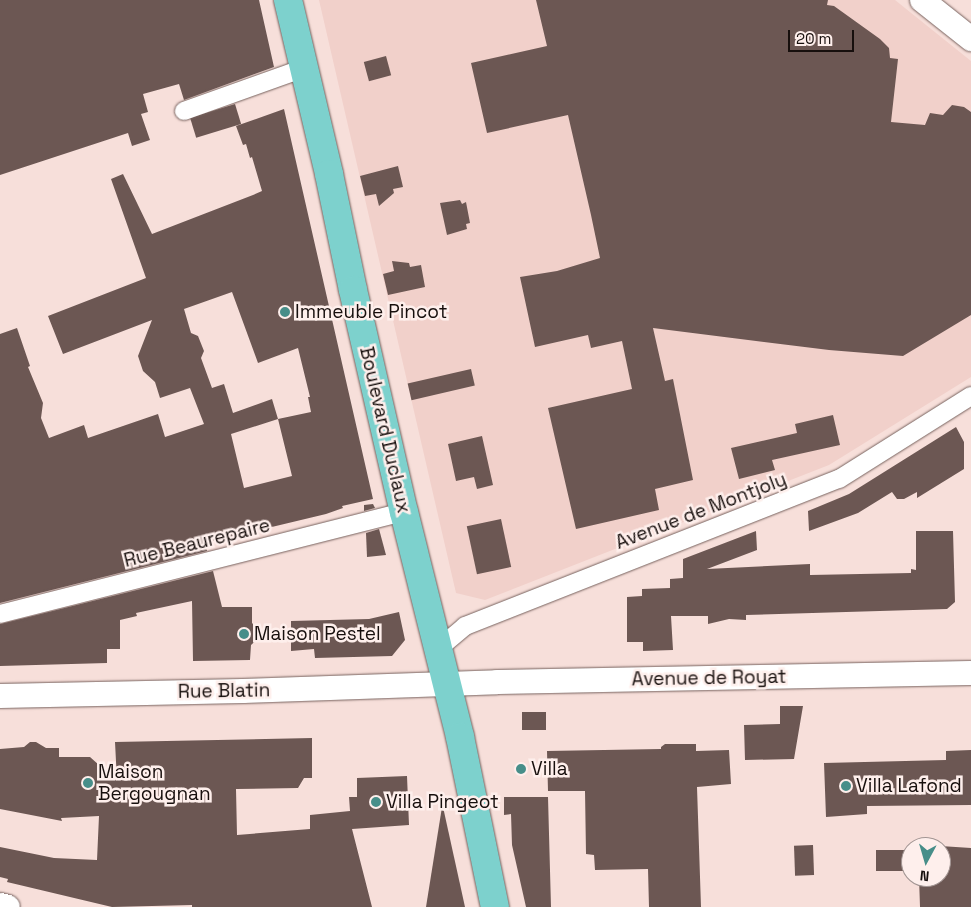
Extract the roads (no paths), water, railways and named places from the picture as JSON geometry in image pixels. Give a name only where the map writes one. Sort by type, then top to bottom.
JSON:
[{"type":"main road","name":"Boulevard Duclaux","points":[[288,0],[404,512],[448,684],[495,907]]},
{"type":"street","points":[[922,0],[971,39]]},
{"type":"street","points":[[184,111],[304,68]]},
{"type":"street","name":"Avenue de Montjoly","points":[[439,648],[465,626],[839,479],[971,396]]},
{"type":"street","name":"Rue Beaurepaire","points":[[0,614],[404,512]]},
{"type":"street","name":"Avenue de Royat","points":[[448,684],[971,673]]},
{"type":"street","name":"Rue Blatin","points":[[0,696],[448,684]]},
{"type":"street","points":[[0,905],[8,907]]},
{"type":"place","name":"Immeuble Pincot","points":[[285,312]]},
{"type":"place","name":"Maison Pestel","points":[[244,634]]},
{"type":"place","name":"Villa","points":[[521,769]]},
{"type":"place","name":"Maison Bergougnan","points":[[88,783]]},
{"type":"place","name":"Villa Lafond","points":[[846,786]]},
{"type":"place","name":"Villa Pingeot","points":[[376,802]]}]
